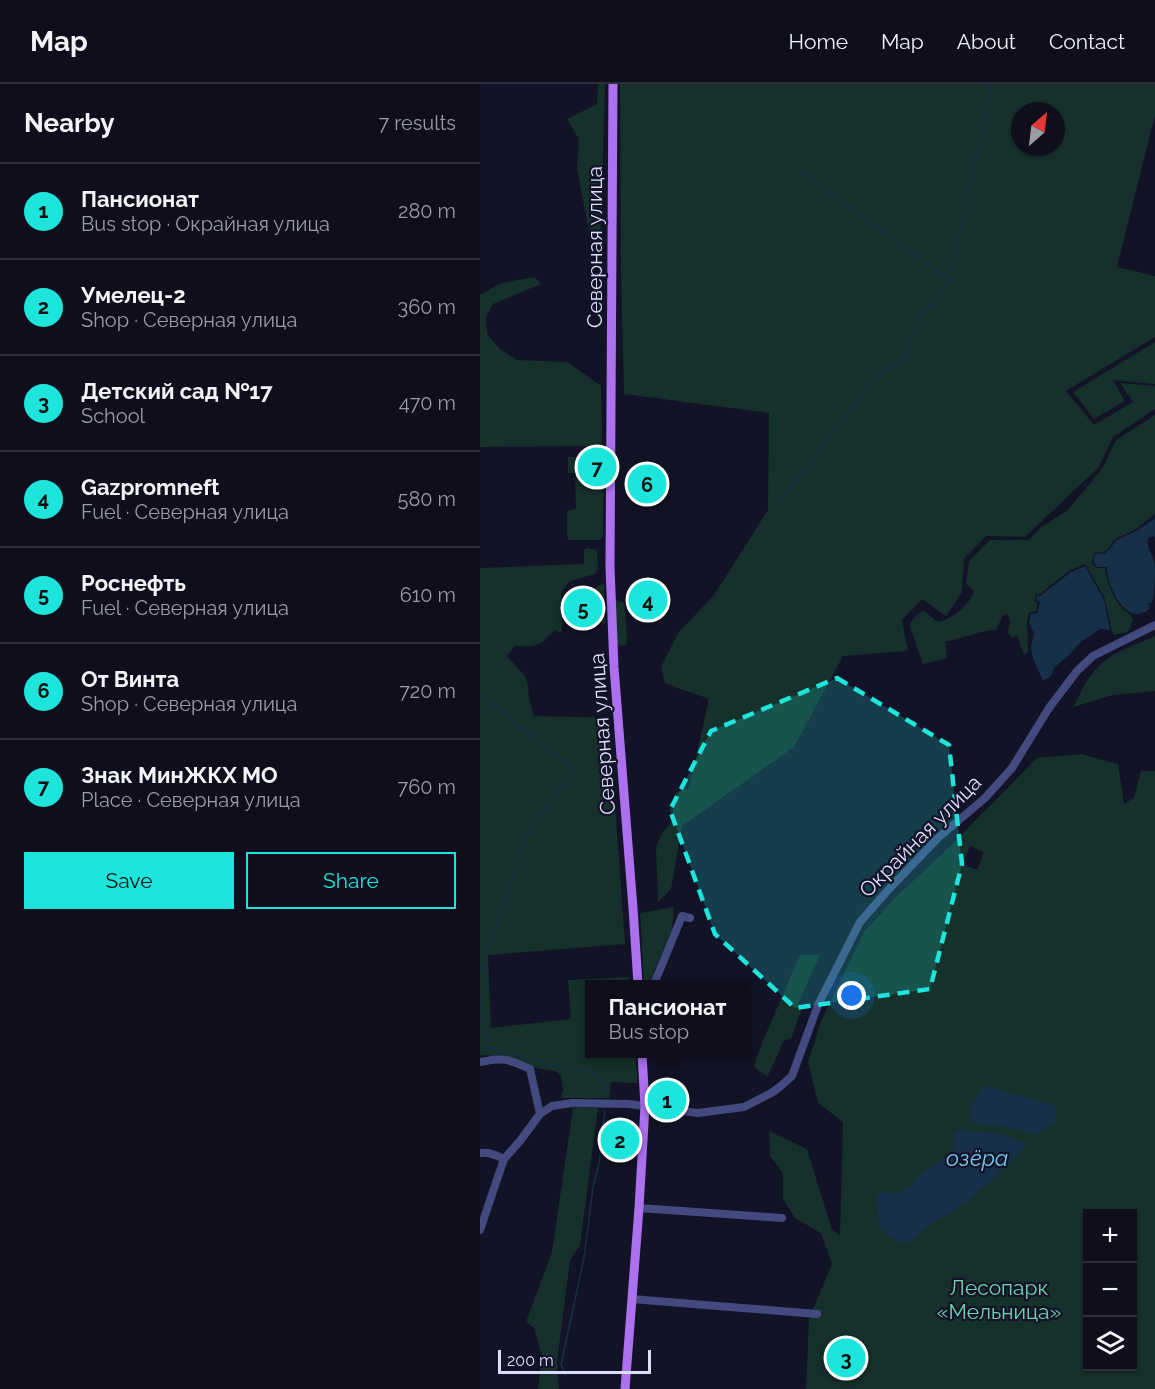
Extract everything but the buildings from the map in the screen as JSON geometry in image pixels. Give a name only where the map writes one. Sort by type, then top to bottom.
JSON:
[{"type":"main road","name":"Северная улица","points":[[613,84],[610,567],[614,667],[638,980]]},
{"type":"main road","points":[[625,1389],[645,1106],[642,1058]]},
{"type":"street","name":"Окрайная улица","points":[[540,1114],[552,1106],[572,1103],[645,1106],[698,1113],[744,1107],[773,1092],[792,1076],[818,1005],[860,922],[939,837],[985,798],[1012,768],[1049,708],[1077,670],[1093,656],[1155,625]]},
{"type":"street","points":[[656,980],[682,916],[690,918]]},
{"type":"street","points":[[480,1062],[498,1059],[513,1061],[530,1069],[540,1114],[504,1159],[480,1230]]},
{"type":"street","points":[[480,1153],[495,1154],[504,1159]]},
{"type":"street","points":[[639,1208],[782,1218]]},
{"type":"street","points":[[632,1299],[817,1314]]},
{"type":"highlighted area","points":[[837,678],[949,745],[962,864],[930,989],[795,1008],[715,934],[670,810],[711,731]]},
{"type":"green space","points":[[598,84],[605,84],[600,246],[592,247],[577,168],[579,139],[567,119],[597,104]]},
{"type":"green space","points":[[620,84],[1155,84],[1155,115],[1117,267],[1155,276],[1155,337],[1066,391],[1094,425],[1133,402],[1120,383],[1155,386],[1155,409],[1113,437],[1099,467],[1025,537],[986,536],[964,559],[962,592],[946,616],[922,599],[902,620],[908,651],[843,656],[794,747],[682,826],[671,889],[658,902],[656,847],[662,833],[672,821],[675,793],[689,788],[709,699],[665,683],[661,667],[678,633],[714,595],[768,510],[769,413],[624,394]]},
{"type":"green space","points":[[535,277],[541,284],[493,304],[486,317],[487,334],[500,349],[517,360],[567,362],[601,386],[602,446],[480,447],[480,295],[501,283]]},
{"type":"green space","points":[[1155,342],[1155,384],[1113,380],[1125,401],[1094,419],[1073,392]]},
{"type":"green space","points":[[1155,415],[1155,514],[1136,529],[1114,540],[1103,553],[1096,552],[1092,564],[1097,568],[1105,568],[1116,601],[1131,615],[1133,620],[1128,632],[1115,635],[1112,632],[1105,599],[1084,564],[1069,571],[1036,595],[1034,601],[1038,603],[1036,611],[1029,613],[1027,622],[1028,652],[1024,655],[1017,635],[1013,638],[1008,633],[1010,623],[1008,614],[1003,615],[996,630],[945,642],[947,658],[923,664],[909,624],[918,614],[923,610],[938,622],[960,611],[974,591],[966,584],[969,561],[990,540],[1029,540],[1040,528],[1068,510],[1102,469],[1116,440]]},
{"type":"green space","points":[[568,457],[604,458],[603,536],[600,540],[569,540],[567,535],[567,511],[576,509],[575,473],[568,473]]},
{"type":"green space","points":[[587,548],[597,550],[598,568],[595,574],[570,581],[561,592],[562,633],[554,630],[537,645],[515,646],[507,656],[525,676],[534,716],[609,718],[625,944],[488,955],[491,1028],[571,1019],[568,980],[629,977],[629,980],[585,980],[585,1058],[635,1058],[638,1083],[611,1082],[609,1098],[561,1098],[563,1090],[561,1076],[555,1071],[535,1068],[516,1060],[480,1055],[480,568],[584,564],[584,550]]},
{"type":"green space","points":[[604,584],[605,625],[594,615],[591,601],[596,588]]},
{"type":"green space","points":[[615,600],[625,605],[627,644],[622,646],[617,644]]},
{"type":"green space","points":[[1155,636],[1155,691],[1113,695],[1073,707],[1083,687],[1102,663]]},
{"type":"green space","name":"Лесопарк «Мельница»","points":[[1081,754],[1118,764],[1124,804],[1134,798],[1141,771],[1155,771],[1155,1389],[806,1389],[809,1319],[832,1264],[821,1233],[795,1218],[783,1199],[783,1173],[770,1156],[769,1131],[807,1149],[832,1230],[840,1235],[843,1122],[818,1103],[808,1062],[821,1021],[864,932],[896,897],[1037,758]],"holes":[[[970,846],[984,852],[977,870],[963,864]]]},
{"type":"green space","points":[[674,907],[672,929],[651,980],[644,980],[640,913]]},
{"type":"green space","points":[[800,955],[820,955],[798,1004],[801,1011],[791,1039],[784,1040],[768,1076],[754,1066]]},
{"type":"green space","points":[[573,1108],[598,1108],[580,1245],[570,1260],[557,1362],[559,1389],[538,1389],[542,1356],[534,1328],[526,1322],[552,1252]]},
{"type":"water","points":[[1155,518],[1155,538],[1153,536],[1148,538],[1155,565],[1153,599],[1152,603],[1148,603],[1150,608],[1144,613],[1132,613],[1117,599],[1106,567],[1097,567],[1094,557],[1097,553],[1104,554],[1115,541],[1138,530]]},
{"type":"water","points":[[1085,566],[1104,600],[1110,630],[1100,629],[1082,641],[1055,667],[1050,677],[1043,681],[1033,658],[1031,647],[1034,633],[1029,623],[1031,614],[1037,613],[1040,602],[1036,600],[1037,596],[1071,572]]},
{"type":"water","points":[[985,1086],[1054,1105],[1056,1122],[1036,1135],[1007,1127],[972,1122],[971,1112],[974,1103]]},
{"type":"water","name":"озёра","points":[[961,1130],[1005,1135],[1027,1144],[967,1202],[928,1226],[912,1242],[901,1243],[889,1236],[880,1227],[876,1197],[881,1191],[898,1193],[904,1191],[929,1168],[945,1158],[953,1146],[955,1132]]},
{"type":"waterway","points":[[950,280],[991,84]]},
{"type":"waterway","points":[[777,505],[877,376],[903,360],[917,321],[950,280],[802,173]]},
{"type":"waterway","points":[[480,972],[526,837],[574,769],[482,696]]},
{"type":"waterway","points":[[480,994],[486,1045],[565,1069],[583,1068],[601,1078],[605,1092]]},
{"type":"waterway","points":[[566,1376],[561,1365],[584,1258],[605,1111]]},
{"type":"place","name":"Знак МинЖКХ МО","points":[[597,467]]},
{"type":"place","name":"От Винта","points":[[647,484]]},
{"type":"place","name":"Gazpromneft","points":[[648,600]]},
{"type":"place","name":"Роснефть","points":[[583,608]]},
{"type":"place","name":"Пансионат","points":[[667,1100]]},
{"type":"place","name":"Умелец-2","points":[[620,1140]]},
{"type":"place","name":"Детский сад №17","points":[[846,1358]]}]
